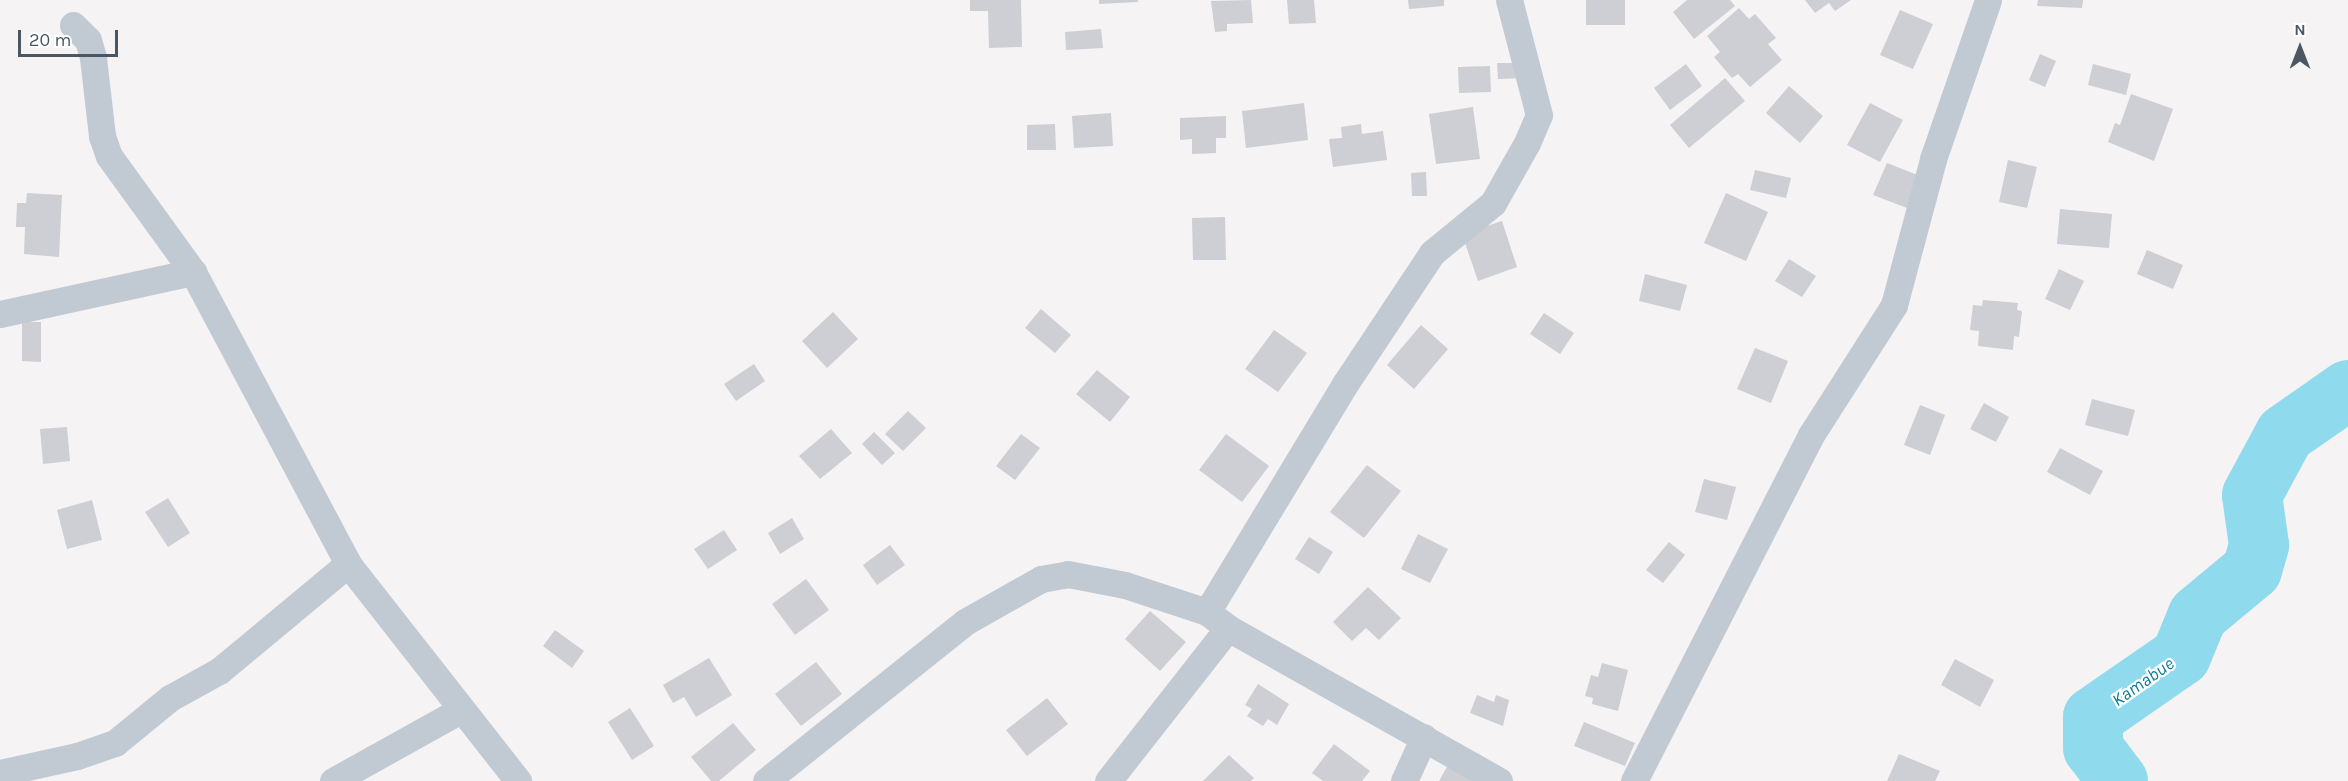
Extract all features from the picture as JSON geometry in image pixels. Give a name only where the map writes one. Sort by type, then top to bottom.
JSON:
[{"type":"street","points":[[1207,612],[1345,384],[1432,253],[1493,203],[1527,143],[1539,115],[1509,0]]},
{"type":"street","points":[[1634,781],[1811,435],[1894,304],[1933,159],[1988,0]]},
{"type":"street","points":[[73,25],[88,40],[93,58],[102,136],[110,156],[193,272],[348,564],[459,711],[518,781]]},
{"type":"street","points":[[0,314],[193,272]]},
{"type":"street","points":[[0,773],[66,759],[115,743],[170,698],[219,671],[348,564]]},
{"type":"street","points":[[766,781],[965,622],[1041,579],[1068,574],[1091,578],[1207,612],[1228,628],[1499,781]]},
{"type":"street","points":[[1108,781],[1228,628]]},
{"type":"street","points":[[333,781],[459,711]]},
{"type":"street","points":[[1404,781],[1424,737]]},
{"type":"building","points":[[970,0],[1021,0],[1022,47],[989,48],[988,11],[970,11]]},
{"type":"building","points":[[1099,0],[1138,0],[1138,2],[1099,4]]},
{"type":"building","points":[[1251,0],[1253,23],[1227,24],[1227,31],[1215,32],[1211,1]]},
{"type":"building","points":[[1287,0],[1314,0],[1316,23],[1289,24]]},
{"type":"building","points":[[1408,0],[1444,0],[1444,6],[1409,9]]},
{"type":"building","points":[[1586,0],[1625,0],[1625,25],[1586,25]]},
{"type":"building","points":[[1687,0],[1730,0],[1735,6],[1694,39],[1673,12]]},
{"type":"building","points":[[1805,0],[1851,0],[1835,11],[1829,3],[1815,13]]},
{"type":"building","points":[[2038,0],[2083,0],[2082,8],[2037,6]]},
{"type":"building","points":[[1739,8],[1749,19],[1755,14],[1776,38],[1768,44],[1782,60],[1750,87],[1738,74],[1732,78],[1714,57],[1720,52],[1707,36]]},
{"type":"building","points":[[1900,10],[1933,24],[1913,69],[1880,55]]},
{"type":"building","points":[[1101,29],[1103,48],[1066,50],[1065,32]]},
{"type":"building","points":[[2040,54],[2056,61],[2045,87],[2029,80]]},
{"type":"building","points":[[1497,63],[1526,63],[1526,78],[1498,79]]},
{"type":"building","points":[[1686,64],[1702,86],[1670,110],[1654,88]]},
{"type":"building","points":[[2093,64],[2131,74],[2126,95],[2088,85]]},
{"type":"building","points":[[1490,66],[1491,92],[1459,93],[1458,67]]},
{"type":"building","points":[[1725,78],[1745,101],[1689,148],[1670,125]]},
{"type":"building","points":[[1789,86],[1823,116],[1800,143],[1766,113]]},
{"type":"building","points":[[2131,94],[2173,109],[2154,161],[2108,142],[2115,123],[2120,125]]},
{"type":"building","points":[[1304,103],[1308,140],[1246,148],[1242,111]]},
{"type":"building","points":[[1870,103],[1903,120],[1880,162],[1847,145]]},
{"type":"building","points":[[1473,107],[1480,159],[1436,164],[1429,114]]},
{"type":"building","points":[[1111,113],[1113,146],[1074,148],[1072,116]]},
{"type":"building","points":[[1226,116],[1226,138],[1216,138],[1216,153],[1192,154],[1192,139],[1180,140],[1180,118]]},
{"type":"building","points":[[1055,124],[1056,150],[1027,150],[1027,125]]},
{"type":"building","points":[[1361,124],[1362,134],[1383,131],[1387,160],[1333,167],[1329,139],[1342,138],[1341,127]]},
{"type":"building","points":[[2008,160],[2037,167],[2027,208],[1999,202]]},
{"type":"building","points":[[1887,163],[1920,176],[1907,208],[1873,195]]},
{"type":"building","points":[[1755,170],[1791,178],[1786,198],[1750,190]]},
{"type":"building","points":[[1426,172],[1427,196],[1412,196],[1411,173]]},
{"type":"building","points":[[27,193],[62,195],[59,257],[24,254],[25,227],[16,227],[17,203],[26,203]]},
{"type":"building","points":[[1726,193],[1768,212],[1746,261],[1704,243]]},
{"type":"building","points":[[2060,209],[2112,214],[2109,248],[2057,244]]},
{"type":"building","points":[[1225,217],[1226,260],[1193,260],[1192,218]]},
{"type":"building","points":[[1502,221],[1517,267],[1478,281],[1462,234]]},
{"type":"building","points":[[2147,250],[2183,265],[2173,289],[2137,274]]},
{"type":"building","points":[[1789,259],[1816,276],[1802,297],[1775,281]]},
{"type":"building","points":[[2059,269],[2084,281],[2070,310],[2045,299]]},
{"type":"building","points":[[1645,274],[1687,285],[1680,311],[1639,301]]},
{"type":"building","points":[[1983,300],[2018,303],[2017,310],[2022,311],[2019,337],[2014,336],[2013,350],[1978,346],[1979,331],[1970,330],[1973,305],[1982,306]]},
{"type":"building","points":[[1041,309],[1071,335],[1055,353],[1025,328]]},
{"type":"building","points":[[833,312],[858,339],[827,368],[802,341]]},
{"type":"building","points":[[1544,313],[1574,333],[1560,354],[1530,334]]},
{"type":"building","points":[[22,322],[41,322],[41,362],[22,361]]},
{"type":"building","points":[[1421,325],[1448,349],[1414,389],[1387,365]]},
{"type":"building","points":[[1274,330],[1307,353],[1278,392],[1245,369]]},
{"type":"building","points":[[1755,348],[1788,361],[1771,403],[1737,389]]},
{"type":"building","points":[[754,364],[765,381],[736,401],[724,384]]},
{"type":"building","points":[[1097,370],[1130,397],[1110,422],[1076,394]]},
{"type":"building","points":[[2092,399],[2135,410],[2128,436],[2085,425]]},
{"type":"building","points":[[1984,403],[2009,417],[1996,442],[1970,429]]},
{"type":"building","points":[[1920,405],[1945,415],[1930,455],[1904,445]]},
{"type":"building","points":[[908,411],[926,428],[903,451],[885,434]]},
{"type":"building","points":[[67,427],[70,461],[43,464],[40,429]]},
{"type":"building","points":[[831,429],[852,453],[820,479],[799,456]]},
{"type":"building","points":[[874,432],[895,453],[882,465],[862,444]]},
{"type":"building","points":[[1021,434],[1040,448],[1015,480],[996,466]]},
{"type":"building","points":[[1226,434],[1269,466],[1242,502],[1199,470]]},
{"type":"building","points":[[2060,448],[2103,471],[2090,495],[2047,472]]},
{"type":"building","points":[[1367,465],[1401,491],[1364,538],[1330,512]]},
{"type":"building","points":[[1704,479],[1736,487],[1727,520],[1695,512]]},
{"type":"building","points":[[168,498],[190,533],[168,547],[145,512]]},
{"type":"building","points":[[92,500],[102,540],[67,549],[57,510]]},
{"type":"building","points":[[792,518],[804,539],[780,554],[768,533]]},
{"type":"building","points":[[724,530],[737,550],[708,569],[694,549]]},
{"type":"building","points":[[1418,534],[1448,549],[1430,583],[1401,569]]},
{"type":"building","points":[[1309,537],[1333,552],[1319,574],[1295,559]]},
{"type":"building","points":[[1669,542],[1685,555],[1663,583],[1646,570]]},
{"type":"building","points":[[890,545],[905,565],[877,585],[863,565]]},
{"type":"building","points":[[806,579],[829,610],[795,635],[772,604]]},
{"type":"building","points":[[1368,587],[1401,618],[1379,640],[1366,628],[1352,641],[1333,622]]},
{"type":"building","points":[[1150,611],[1186,642],[1160,671],[1125,639]]},
{"type":"building","points":[[555,630],[584,651],[572,668],[543,646]]},
{"type":"building","points":[[709,658],[732,695],[696,717],[684,697],[673,703],[663,685]]},
{"type":"building","points":[[1955,659],[1994,680],[1980,707],[1941,685]]},
{"type":"building","points":[[816,662],[842,694],[801,726],[775,694]]},
{"type":"building","points":[[1602,663],[1628,670],[1618,711],[1592,704],[1593,698],[1585,696],[1591,675],[1598,677]]},
{"type":"building","points":[[1258,684],[1289,704],[1277,725],[1268,719],[1263,726],[1247,716],[1252,709],[1245,705]]},
{"type":"building","points":[[1477,695],[1494,702],[1496,695],[1509,700],[1503,726],[1470,713]]},
{"type":"building","points":[[1047,698],[1068,724],[1027,756],[1006,730]]},
{"type":"building","points":[[630,708],[654,746],[632,760],[608,722]]},
{"type":"building","points":[[1584,722],[1635,743],[1625,766],[1574,746]]},
{"type":"building","points":[[733,723],[756,750],[719,781],[711,781],[691,757]]},
{"type":"building","points":[[1334,744],[1370,771],[1362,781],[1323,781],[1312,773]]},
{"type":"building","points":[[1899,754],[1940,771],[1935,781],[1887,781]]},
{"type":"building","points":[[1229,755],[1254,778],[1251,781],[1203,781]]},
{"type":"building","points":[[1448,765],[1472,779],[1471,781],[1439,781]]},
{"type":"waterway","name":"Kamabue","points":[[2118,781],[2093,748],[2093,717],[2181,656],[2198,615],[2252,570],[2259,545],[2252,495],[2285,434],[2348,390]]}]
